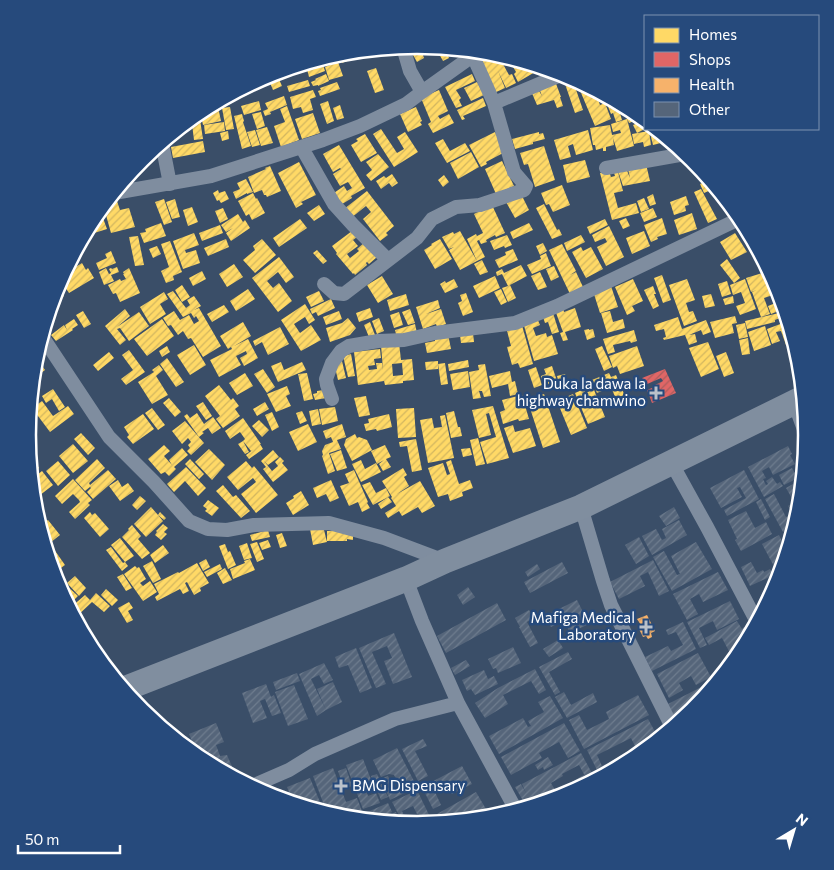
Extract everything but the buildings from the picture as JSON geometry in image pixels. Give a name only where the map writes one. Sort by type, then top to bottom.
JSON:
[{"type":"highway","points":[[131,685],[406,578],[580,507],[796,401]]},
{"type":"street","points":[[405,54],[410,71],[422,92]]},
{"type":"street","points":[[125,191],[211,176],[302,148],[360,126],[406,104],[469,58]]},
{"type":"street","points":[[324,284],[334,293],[344,294],[417,238],[432,219],[456,207],[480,205],[524,190],[526,186],[514,172],[494,103],[477,60]]},
{"type":"street","points":[[494,103],[551,79]]},
{"type":"street","points":[[302,148],[334,204],[388,260]]},
{"type":"street","points":[[164,151],[170,184]]},
{"type":"street","points":[[606,168],[675,156]]},
{"type":"street","points":[[332,399],[326,379],[332,363],[341,351],[349,346],[378,341],[404,340],[435,332],[515,323],[557,306],[733,221]]},
{"type":"street","points":[[47,344],[109,437],[190,521],[208,529],[227,530],[254,525],[329,523],[384,538],[445,561]]},
{"type":"street","points":[[671,462],[753,614]]},
{"type":"street","points":[[580,507],[611,605],[669,720]]},
{"type":"street","points":[[406,578],[458,703],[513,804]]},
{"type":"street","points":[[261,782],[289,770],[315,754],[395,719],[458,703]]},
{"type":"place","name":"Duka la dawa la highway chamwino","points":[[656,393]]},
{"type":"place","name":"Mafiga Medical Laboratory","points":[[646,627]]},
{"type":"place","name":"BMG Dispensary","points":[[341,786]]}]
